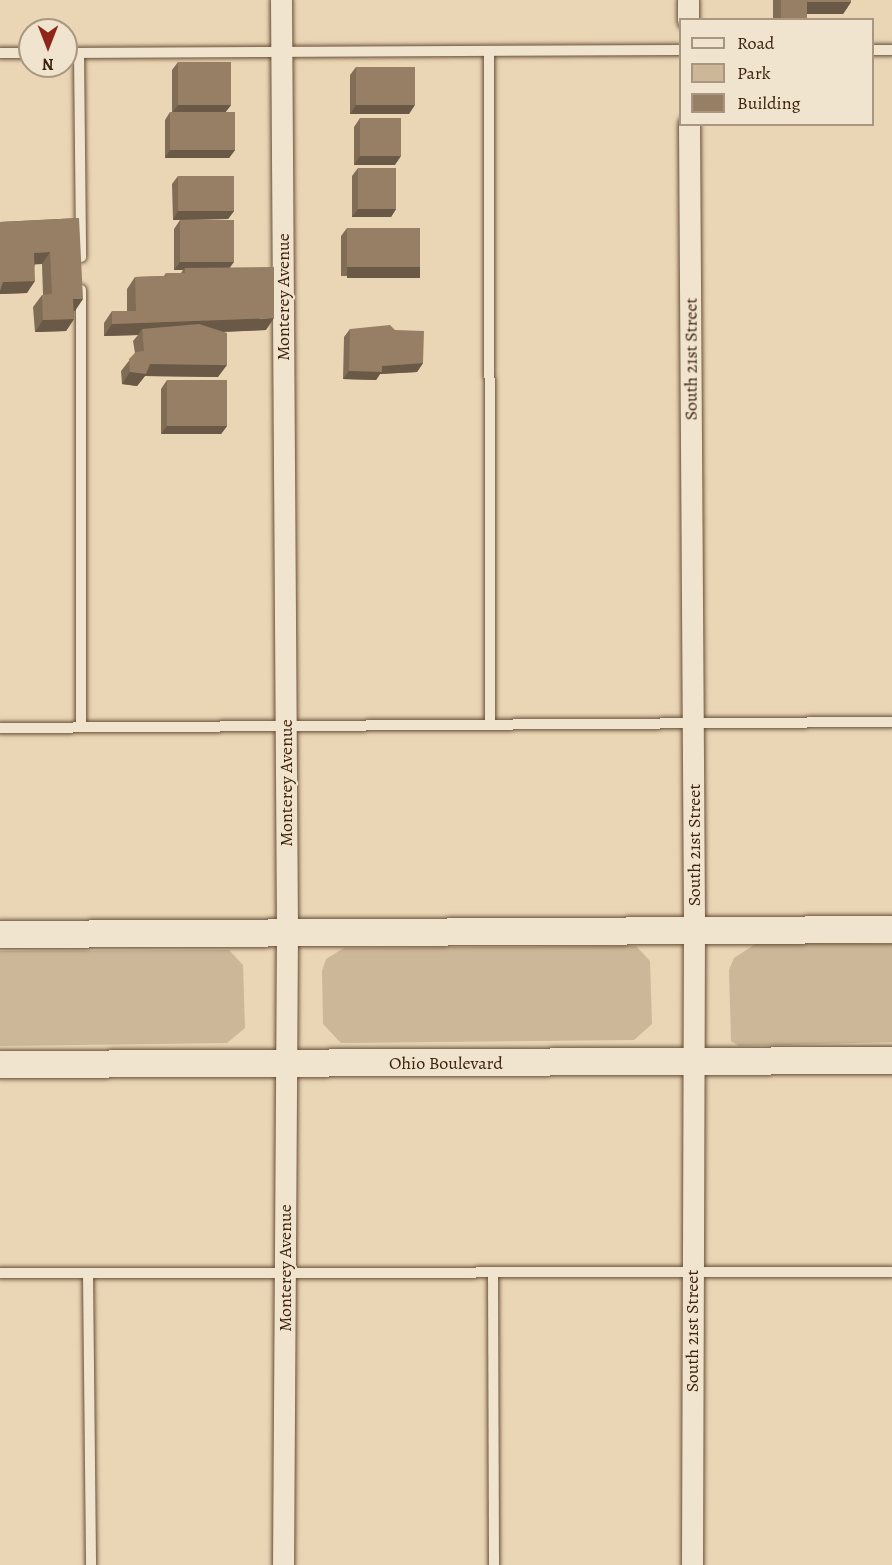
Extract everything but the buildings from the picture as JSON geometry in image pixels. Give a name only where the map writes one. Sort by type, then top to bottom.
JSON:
[{"type":"street","name":"Monterey Avenue","points":[[281,0],[287,933],[283,1565]]},
{"type":"street","points":[[688,0],[688,18]]},
{"type":"street","name":"South 21st Street","points":[[689,126],[694,930],[692,1565]]},
{"type":"street","points":[[0,934],[892,929]]},
{"type":"street","name":"Ohio Boulevard","points":[[0,1064],[692,1063],[892,1060]]},
{"type":"lane","points":[[81,727],[79,53],[679,50]]},
{"type":"lane","points":[[874,50],[892,50]]},
{"type":"lane","points":[[489,51],[490,724]]},
{"type":"lane","points":[[0,53],[18,53]]},
{"type":"lane","points":[[0,728],[892,722]]},
{"type":"lane","points":[[0,1274],[892,1272]]},
{"type":"lane","points":[[493,1273],[494,1565]]},
{"type":"lane","points":[[88,1274],[91,1565]]},
{"type":"green space","points":[[757,943],[892,944],[892,1042],[739,1046],[731,1041],[729,970],[734,958]]},
{"type":"green space","points":[[636,946],[650,961],[652,1024],[634,1040],[341,1043],[323,1024],[322,971],[326,959],[344,948]]},
{"type":"green space","points":[[229,950],[243,965],[245,1028],[227,1043],[0,1046],[0,951]]}]
